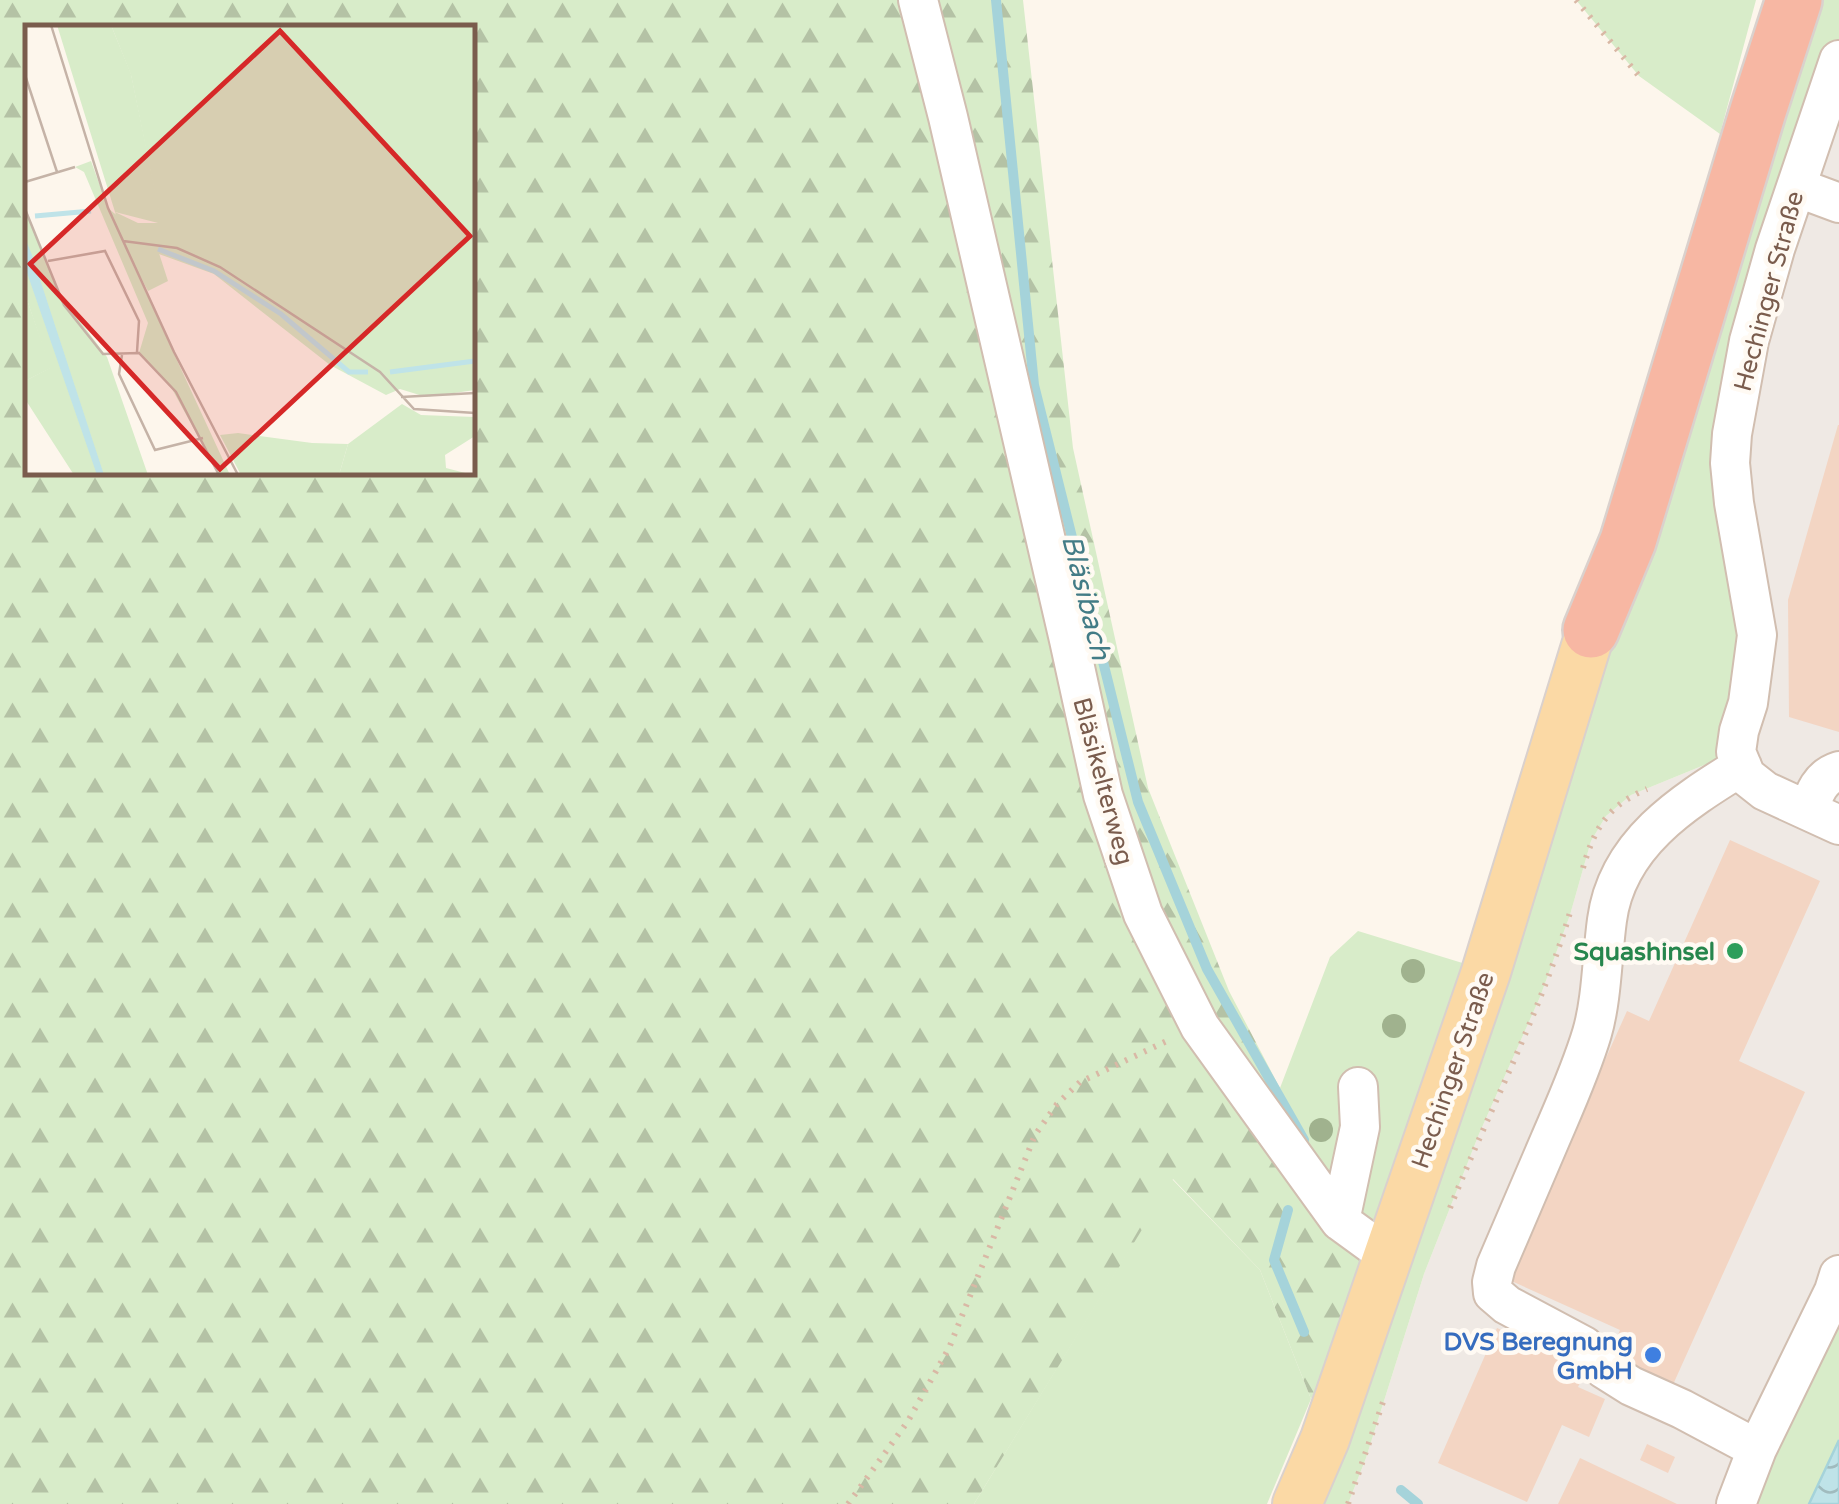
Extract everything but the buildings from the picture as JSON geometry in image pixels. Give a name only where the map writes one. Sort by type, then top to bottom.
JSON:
[{"type":"highway","points":[[1592,630],[1610,533],[1768,0]]},
{"type":"highway","points":[[1592,630],[1628,542],[1794,0]]},
{"type":"main road","name":"Hechinger Straße","points":[[1298,1504],[1325,1438],[1486,972],[1592,630]]},
{"type":"street","name":"Bläsikelterweg","points":[[918,0],[1103,796],[1143,914],[1200,1026],[1340,1221],[1388,1256]]},
{"type":"street","name":"Hechinger Straße","points":[[1742,766],[1736,752],[1738,732],[1748,702],[1756,636],[1734,503],[1732,434],[1749,341],[1775,248],[1839,60]]},
{"type":"street","points":[[1796,187],[1839,203]]},
{"type":"street","points":[[1757,1449],[1631,1386],[1604,1368],[1584,1346],[1507,1305],[1493,1293],[1492,1282],[1594,1028],[1608,914],[1617,881],[1631,856],[1652,830],[1680,807],[1742,766],[1746,776],[1765,791],[1824,818]]},
{"type":"street","points":[[1824,818],[1814,794],[1827,775],[1839,771]]},
{"type":"street","points":[[1340,1221],[1360,1127],[1358,1087]]},
{"type":"street","points":[[1736,1504],[1757,1449],[1839,1275]]},
{"type":"path","points":[[1576,0],[1638,76]]},
{"type":"path","points":[[1580,878],[1591,841],[1606,816],[1648,788]]},
{"type":"path","points":[[1445,1222],[1540,997],[1575,897]]},
{"type":"path","points":[[848,1504],[932,1382],[1034,1135],[1080,1082],[1200,1026]]},
{"type":"shaded area","points":[[1839,60],[1839,1275],[1736,1504],[1348,1504],[1424,1274],[1479,1134],[1540,997],[1570,915],[1591,841],[1606,816],[1631,795],[1736,752],[1730,464]]},
{"type":"green space","points":[[0,0],[1023,0],[1073,448],[1148,788],[1229,991],[1316,1157],[1388,1256],[1311,1399],[1260,1270],[1173,1179],[974,1504],[0,1504]]},
{"type":"green space","points":[[1576,0],[1756,0],[1720,134],[1639,76]]},
{"type":"green space","points":[[1804,0],[1839,0],[1839,60],[1749,341],[1736,752],[1631,795],[1606,816],[1591,841],[1570,915],[1540,997],[1479,1134],[1424,1274],[1348,1504],[1297,1504],[1325,1438],[1340,1221],[1280,1088],[1330,957],[1358,931],[1469,965]]},
{"type":"green space","points":[[1172,1179],[1260,1270],[1311,1399],[1267,1504],[974,1504]]},
{"type":"green space","points":[[1839,1275],[1839,1504],[1736,1504]]},
{"type":"water","points":[[1839,1440],[1839,1504],[1809,1504]]},
{"type":"waterway","name":"Bläsibach","points":[[996,0],[1034,385],[1138,802],[1207,969],[1304,1140]]},
{"type":"waterway","name":"Bläsibach","points":[[1288,1210],[1274,1260],[1304,1332]]},
{"type":"waterway","name":"Bläsibach","points":[[1401,1490],[1418,1504]]},
{"type":"place","name":"Squashinsel","points":[[1735,951]]},
{"type":"place","name":"DVS Beregnung GmbH","points":[[1653,1355]]}]
